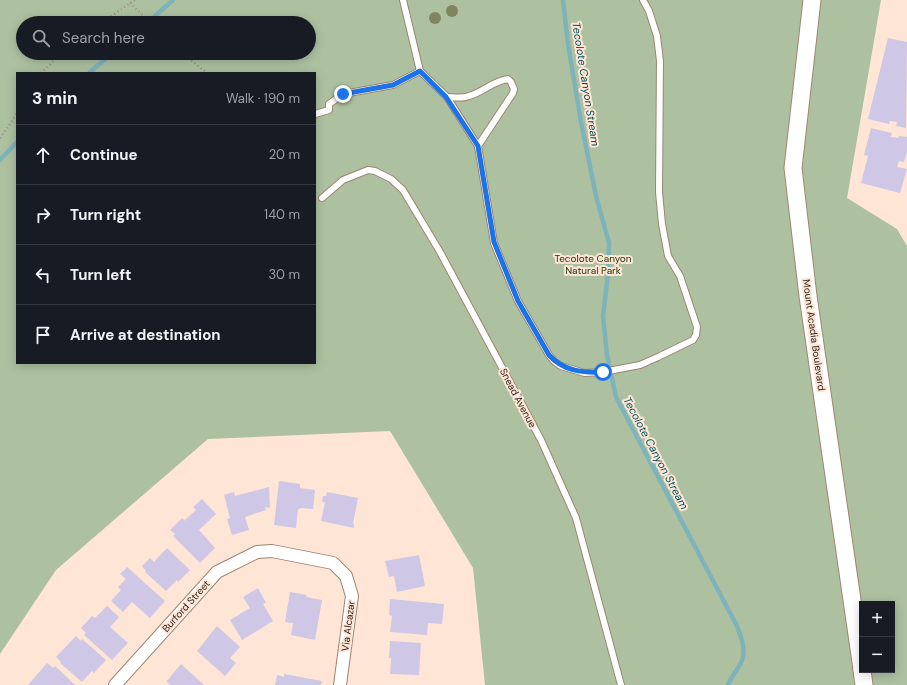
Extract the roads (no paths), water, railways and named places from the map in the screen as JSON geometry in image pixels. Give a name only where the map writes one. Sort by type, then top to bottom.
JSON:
[{"type":"main road","name":"Mount Acadia Boulevard","points":[[812,0],[794,168],[808,296],[859,648]]},
{"type":"main road","name":"Mount Acadia Boulevard","points":[[862,673],[864,685]]},
{"type":"street","name":"Burford Street","points":[[115,685],[217,572],[257,552],[272,551]]},
{"type":"street","name":"Via Alcazar","points":[[272,551],[333,563],[346,576],[352,596],[340,685]]},
{"type":"lane","points":[[403,0],[420,71],[446,97],[478,146],[494,242],[518,301],[549,355],[555,362],[560,366],[585,373],[603,372],[640,365],[658,358],[693,340],[696,335],[697,327],[680,276],[668,256],[662,224],[659,192],[660,61],[657,36],[649,11],[643,0]]},
{"type":"lane","points":[[316,114],[329,110],[329,104],[343,94],[393,85],[420,71]]},
{"type":"lane","points":[[446,97],[462,98],[470,96],[499,81],[508,79],[511,82],[514,89],[513,93],[478,146]]},
{"type":"lane","name":"Snead Avenue","points":[[322,198],[343,180],[368,170],[375,171],[391,180],[403,190],[440,252],[541,440],[576,518],[621,685]]},
{"type":"waterway","points":[[155,16],[173,0]]},
{"type":"waterway","name":"Tecolote Canyon Stream","points":[[563,0],[568,44],[581,122],[596,196],[609,243],[608,274],[603,316],[607,355],[616,397],[737,626],[743,644],[743,658],[728,685]]},
{"type":"waterway","points":[[90,72],[104,60]]},
{"type":"waterway","points":[[0,160],[16,143]]},
{"type":"park label","name":"Tecolote Canyon Natural Park","points":[[593,264]]}]
